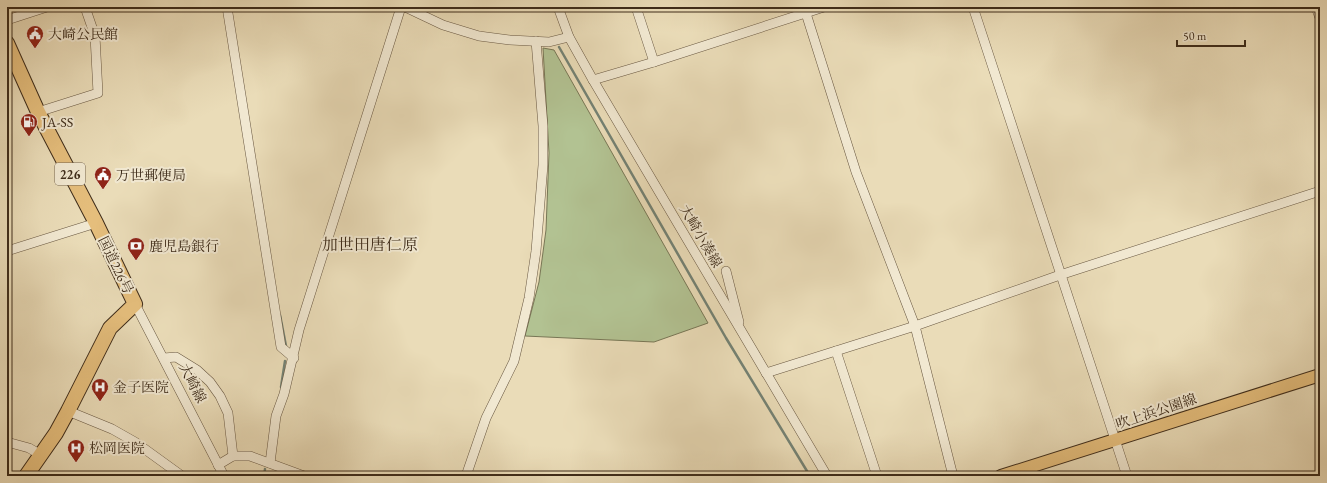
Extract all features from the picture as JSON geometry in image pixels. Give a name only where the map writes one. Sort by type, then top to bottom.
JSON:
[{"type":"highway","name":"国道226号","points":[[7,43],[38,112],[96,223],[135,304],[110,328],[56,433],[26,476]]},
{"type":"main road","name":"吹上浜公園線","points":[[1001,476],[1320,375]]},
{"type":"street","points":[[7,20],[47,7]]},
{"type":"street","points":[[38,112],[98,93],[95,36],[85,7]]},
{"type":"street","points":[[227,7],[281,347],[294,358]]},
{"type":"street","points":[[270,463],[276,416],[294,358],[302,322],[401,7]]},
{"type":"street","points":[[406,7],[437,23],[479,36],[510,40],[549,42],[569,37]]},
{"type":"street","name":"大崎小湊線","points":[[558,7],[569,37],[593,80],[827,476]]},
{"type":"street","points":[[636,7],[654,62]]},
{"type":"street","points":[[593,80],[654,62],[805,10],[824,7]]},
{"type":"street","points":[[973,7],[1126,476]]},
{"type":"street","points":[[1316,7],[1320,18]]},
{"type":"street","points":[[805,10],[856,172],[915,326],[953,476]]},
{"type":"street","points":[[466,476],[486,418],[514,361],[529,298],[536,251],[543,165],[543,126],[536,41]]},
{"type":"street","points":[[766,374],[915,326],[1060,275],[1320,191]]},
{"type":"street","points":[[7,252],[96,223]]},
{"type":"street","points":[[726,271],[742,333]]},
{"type":"street","name":"大崎線","points":[[135,304],[224,476]]},
{"type":"street","points":[[836,351],[877,476]]},
{"type":"street","points":[[164,358],[176,357],[197,370],[210,382],[220,396],[228,413],[233,456]]},
{"type":"street","points":[[68,411],[112,429],[135,442],[182,476]]},
{"type":"street","points":[[7,442],[29,448],[41,454]]},
{"type":"street","points":[[218,465],[233,456],[250,456],[304,476]]},
{"type":"green space","points":[[543,48],[554,50],[708,323],[654,342],[525,336],[539,282],[546,230],[549,153]]},
{"type":"waterway","points":[[559,47],[726,338],[810,476]]},
{"type":"waterway","points":[[280,315],[286,346]]},
{"type":"waterway","points":[[281,387],[285,361]]},
{"type":"waterway","points":[[264,476],[265,469]]},
{"type":"place","name":"大崎公民館","points":[[35,49]]},
{"type":"place","name":"JA-SS","points":[[29,137]]},
{"type":"place","name":"万世郵便局","points":[[103,190]]},
{"type":"place","name":"鹿児島銀行","points":[[136,261]]},
{"type":"place","name":"金子医院","points":[[100,402]]},
{"type":"place","name":"松岡医院","points":[[76,463]]},
{"type":"district","name":"加世田唐仁原","points":[[370,244]]}]
